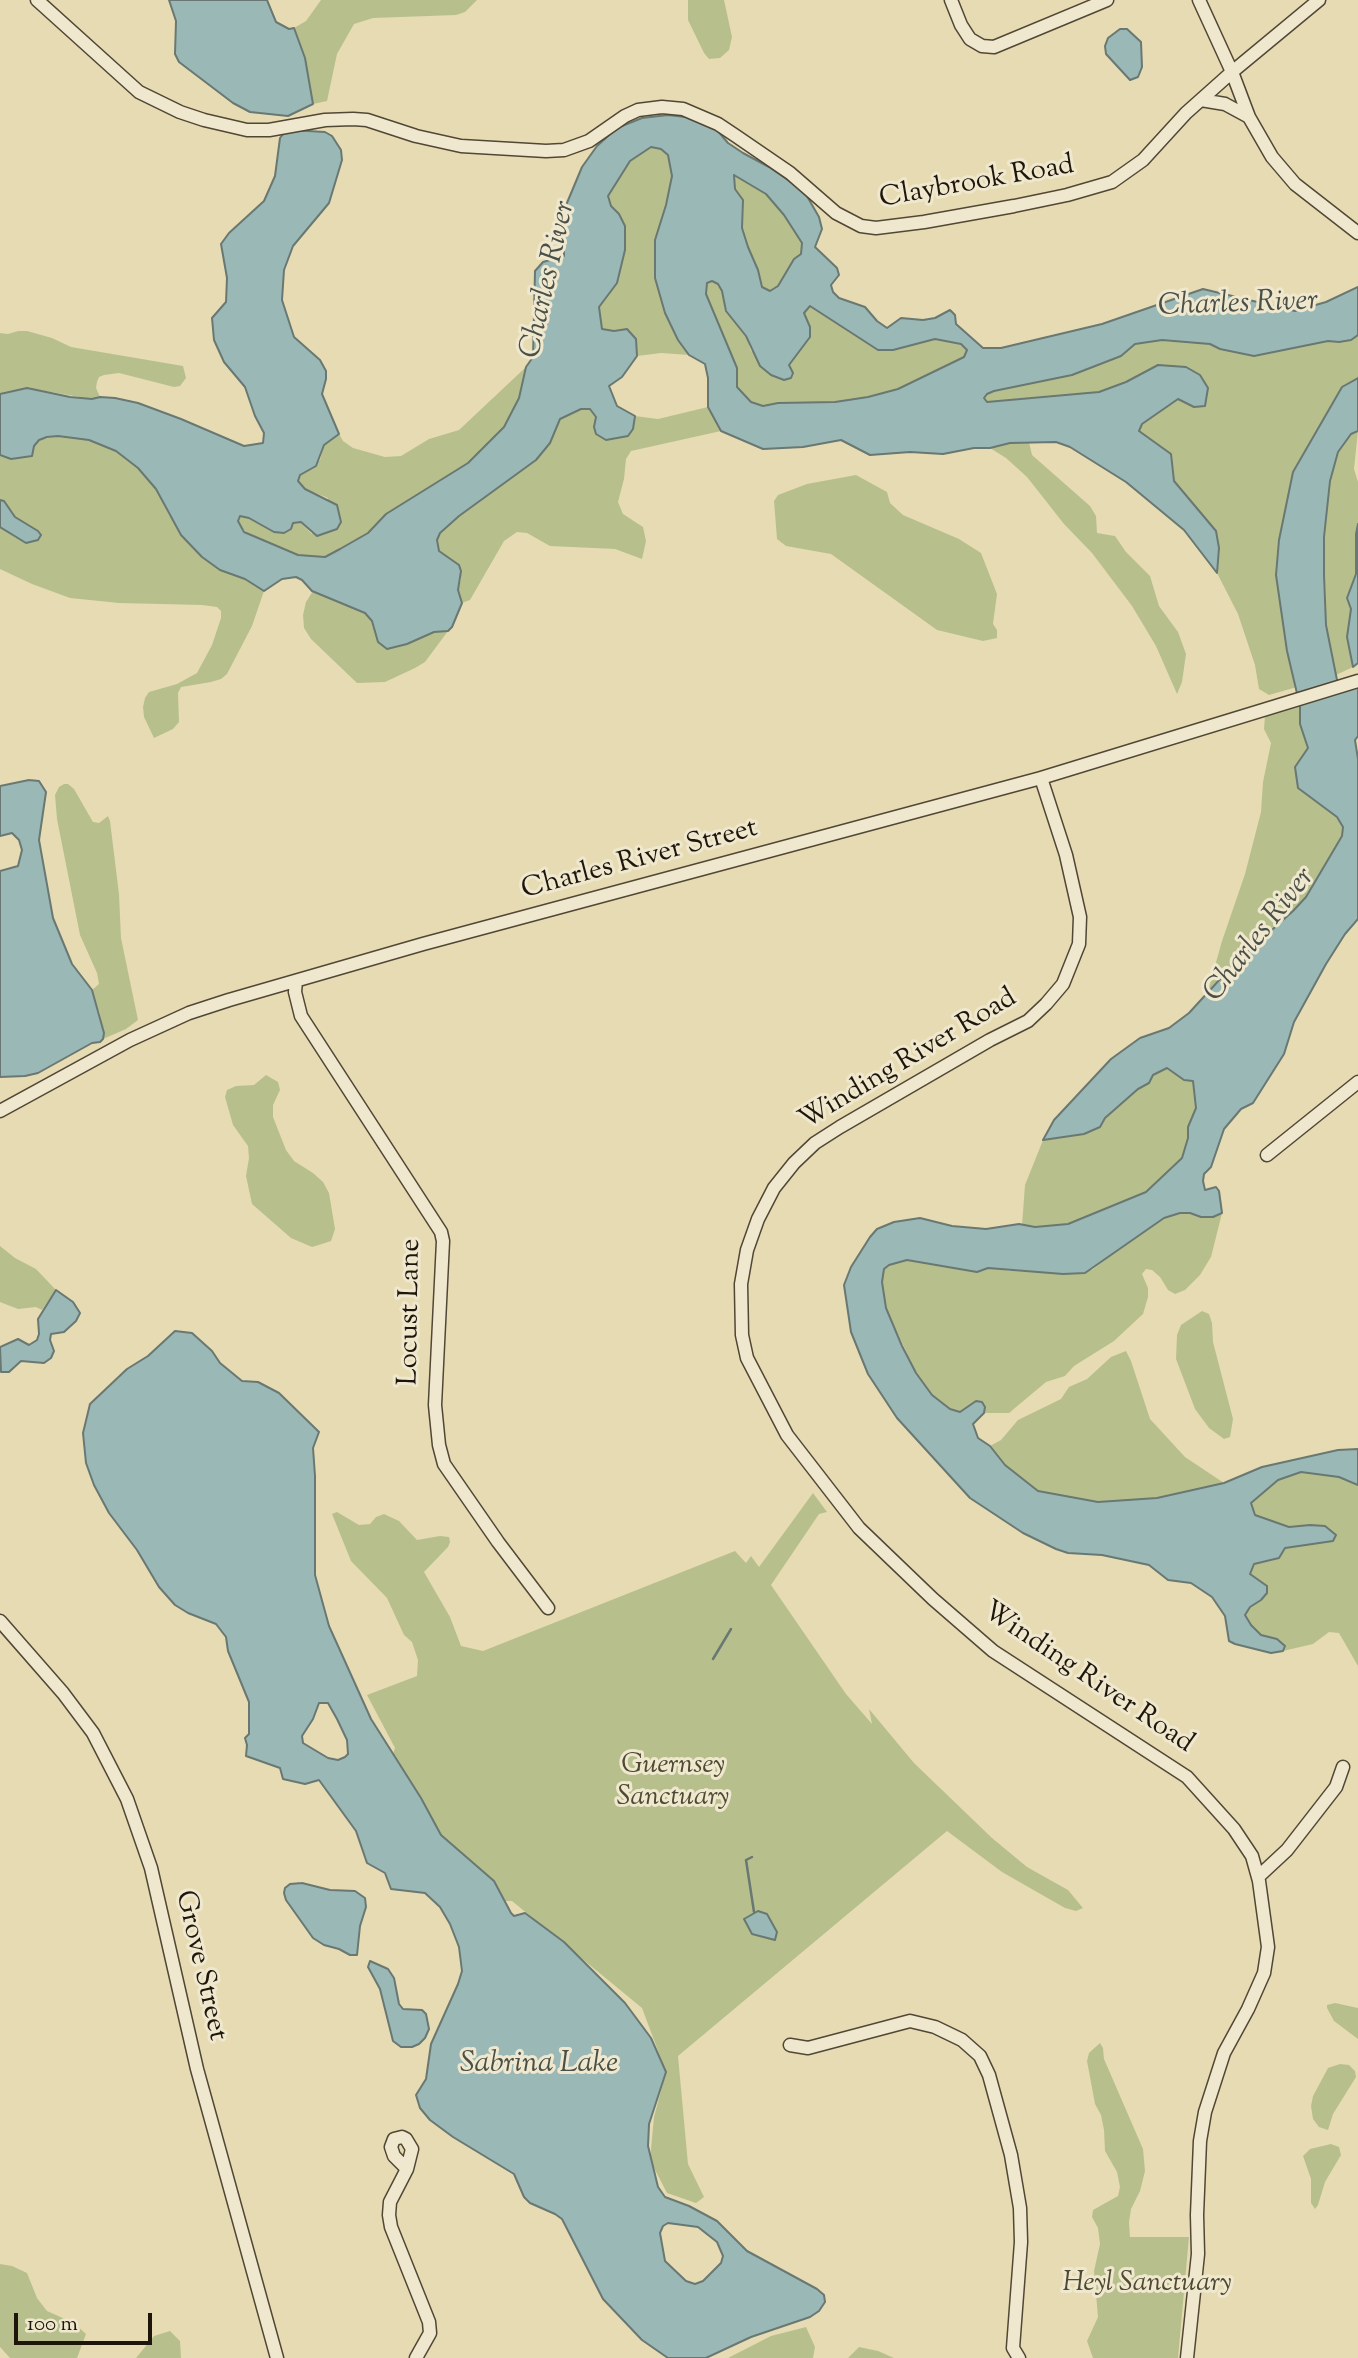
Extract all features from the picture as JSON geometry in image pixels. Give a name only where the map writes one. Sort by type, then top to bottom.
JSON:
[{"type":"street","name":"Claybrook Road","points":[[37,0],[139,92],[180,112],[228,126],[247,130],[284,129],[325,120],[354,119],[367,120],[416,136],[461,146],[530,151],[564,150],[589,141],[638,110],[663,107],[683,109],[718,124],[736,136],[790,173],[836,213],[862,226],[876,228],[925,222],[1068,195],[1112,182],[1143,160],[1186,113],[1319,0]]},
{"type":"street","points":[[951,0],[970,39],[982,46],[994,47],[1107,0]]},
{"type":"street","points":[[1199,0],[1249,117],[1283,171],[1295,184],[1358,233]]},
{"type":"street","points":[[1201,100],[1225,104],[1249,117]]},
{"type":"street","name":"Charles River Street","points":[[0,1111],[124,1042],[229,1000],[423,944],[1041,779],[1354,682]]},
{"type":"street","name":"Winding River Road","points":[[1041,779],[1066,855],[1080,917],[1079,944],[1063,984],[1028,1021],[990,1040],[840,1127],[815,1143],[794,1163],[774,1188],[758,1219],[747,1250],[741,1284],[742,1335],[747,1358],[787,1435],[859,1528],[933,1600],[993,1651],[1187,1777],[1234,1829],[1252,1856],[1258,1877],[1268,1947],[1264,1973],[1224,2053],[1205,2112],[1200,2141],[1198,2254],[1187,2358]]},
{"type":"street","name":"Locust Lane","points":[[296,981],[295,992],[301,1016],[441,1232],[443,1241],[435,1405],[444,1464],[548,1608]]},
{"type":"street","points":[[1267,1155],[1358,1082]]},
{"type":"street","name":"Grove Street","points":[[0,1621],[63,1693],[93,1733],[127,1799],[151,1868],[203,2090],[277,2358]]},
{"type":"street","points":[[1258,1877],[1287,1850],[1336,1787],[1343,1767]]},
{"type":"street","points":[[790,2045],[808,2048],[910,2021],[935,2027],[962,2040],[981,2056],[989,2075],[1011,2155],[1020,2208],[1021,2242],[1013,2348],[1019,2358]]},
{"type":"street","points":[[407,2169],[390,2202],[389,2215],[429,2322],[430,2333],[416,2358]]},
{"type":"green space","points":[[321,0],[477,0],[465,12],[456,15],[373,18],[354,24],[337,54],[327,101],[313,104],[305,58],[294,28],[306,21]]},
{"type":"green space","points":[[688,0],[724,0],[732,37],[729,50],[720,58],[709,59],[704,53],[688,20]]},
{"type":"green space","points":[[651,147],[661,149],[669,155],[672,176],[655,278],[665,313],[678,340],[689,355],[661,353],[637,356],[636,339],[627,329],[602,329],[599,319],[599,307],[610,293],[619,214],[611,207],[608,196],[630,161]]},
{"type":"green space","points":[[733,174],[766,194],[802,243],[801,254],[794,259],[778,286],[770,291],[762,287],[748,247],[742,227],[743,200],[735,189]]},
{"type":"green space","points":[[712,281],[722,290],[726,311],[746,336],[751,351],[789,365],[810,337],[810,327],[804,313],[810,306],[878,350],[935,339],[961,344],[967,350],[964,357],[898,389],[835,402],[778,403],[763,406],[751,402],[737,387],[737,368],[706,294],[707,283]]},
{"type":"green space","points":[[18,331],[52,338],[71,347],[183,366],[186,378],[180,386],[174,387],[119,373],[104,375],[99,377],[97,382],[96,388],[100,397],[92,399],[27,388],[0,394],[0,333]]},
{"type":"green space","points":[[1358,335],[1358,378],[1342,387],[1293,471],[1279,540],[1276,575],[1287,651],[1297,687],[1269,695],[1259,689],[1255,665],[1238,614],[1217,573],[1219,548],[1174,481],[1170,454],[1139,431],[1142,424],[1178,399],[1187,404],[1204,406],[1126,382],[1099,392],[987,402],[984,398],[994,391],[1072,375],[1121,356],[1135,344],[1162,340],[1210,344],[1220,349],[1254,356],[1328,341],[1351,340]]},
{"type":"green space","points":[[526,367],[519,398],[504,427],[468,463],[386,514],[368,533],[340,549],[325,557],[298,555],[256,539],[240,527],[240,516],[274,532],[291,529],[293,523],[301,523],[312,534],[328,498],[305,489],[298,481],[300,475],[320,460],[324,445],[339,434],[343,441],[353,448],[385,457],[401,456],[429,439],[459,430]]},
{"type":"green space","points":[[708,407],[721,431],[631,451],[626,459],[618,502],[623,514],[643,527],[646,541],[642,559],[615,549],[550,546],[527,533],[517,532],[504,541],[470,600],[462,603],[458,590],[461,579],[456,562],[449,560],[439,551],[437,540],[440,533],[536,460],[550,443],[559,419],[581,409],[590,409],[596,417],[594,427],[633,429],[635,416],[658,419]]},
{"type":"green space","points":[[1358,431],[1354,469],[1358,482],[1358,551],[1356,574],[1347,598],[1351,609],[1347,637],[1353,667],[1336,675],[1326,624],[1324,537],[1330,481],[1338,452],[1351,434]]},
{"type":"green space","points":[[58,436],[89,440],[116,451],[138,468],[156,489],[169,515],[220,570],[245,579],[264,591],[252,626],[227,674],[211,682],[181,687],[178,693],[179,722],[173,729],[154,738],[144,717],[145,698],[149,692],[177,684],[197,673],[212,645],[221,611],[217,607],[202,605],[119,603],[70,598],[0,569],[0,527],[16,538],[40,535],[15,517],[4,501],[0,500],[0,455],[11,459],[32,456],[39,440]]},
{"type":"green space","points":[[1029,442],[1032,455],[1090,506],[1096,516],[1097,533],[1115,536],[1126,552],[1150,576],[1159,606],[1178,632],[1186,654],[1182,682],[1177,694],[1156,646],[1132,606],[1092,553],[1064,524],[1027,477],[990,448]]},
{"type":"green space","points":[[856,475],[887,492],[890,503],[903,515],[959,539],[981,553],[997,594],[993,624],[997,630],[997,638],[983,641],[937,630],[831,554],[786,546],[777,539],[774,501],[778,495],[807,484]]},
{"type":"green space","points":[[313,591],[365,613],[372,621],[375,633],[423,636],[440,630],[448,631],[425,662],[415,668],[385,682],[357,683],[311,639],[304,628],[306,602]]},
{"type":"green space","points":[[1300,706],[1300,724],[1308,748],[1302,758],[1306,795],[1337,817],[1343,827],[1342,836],[1306,897],[1208,991],[1245,874],[1261,812],[1263,782],[1271,743],[1264,729],[1265,716]]},
{"type":"green space","points":[[64,784],[74,789],[93,822],[99,823],[108,816],[110,821],[119,894],[121,938],[138,1020],[126,1029],[103,1039],[100,1014],[92,990],[99,984],[97,973],[80,935],[57,819],[55,795]]},
{"type":"green space","points":[[1167,1068],[1184,1080],[1193,1081],[1196,1108],[1187,1132],[1188,1138],[1182,1158],[1168,1174],[1146,1192],[1068,1224],[1035,1227],[1022,1225],[1025,1185],[1043,1140],[1061,1138],[1105,1118],[1138,1089],[1149,1083],[1153,1075]]},
{"type":"green space","points":[[266,1075],[278,1082],[280,1090],[273,1105],[273,1117],[286,1150],[294,1161],[323,1182],[329,1193],[335,1229],[331,1241],[312,1247],[291,1238],[252,1204],[246,1176],[248,1146],[233,1125],[225,1097],[227,1090],[236,1086],[254,1085]]},
{"type":"green space","points":[[1180,1213],[1213,1217],[1222,1213],[1211,1257],[1200,1275],[1185,1290],[1175,1294],[1168,1290],[1152,1270],[1146,1269],[1142,1274],[1148,1288],[1148,1297],[1143,1314],[1114,1341],[1074,1366],[1065,1376],[1046,1382],[1009,1413],[984,1413],[985,1407],[980,1401],[960,1412],[950,1409],[932,1395],[916,1373],[886,1308],[882,1282],[884,1269],[889,1265],[907,1260],[977,1272],[988,1268],[1013,1271],[1092,1270],[1135,1236],[1164,1218]]},
{"type":"green space","points":[[0,1246],[36,1269],[56,1290],[42,1310],[36,1307],[18,1309],[0,1302]]},
{"type":"green space","points":[[1202,1311],[1209,1314],[1212,1323],[1213,1342],[1233,1419],[1230,1437],[1224,1439],[1209,1428],[1195,1409],[1176,1359],[1177,1335],[1181,1325]]},
{"type":"green space","points":[[1126,1351],[1150,1419],[1185,1457],[1224,1483],[1157,1498],[1098,1502],[1070,1499],[1038,1491],[1005,1465],[993,1451],[990,1446],[1001,1440],[1018,1420],[1061,1399],[1069,1387],[1087,1379],[1111,1357]]},
{"type":"green space","points":[[1301,1471],[1339,1477],[1358,1485],[1358,1666],[1339,1633],[1329,1632],[1313,1644],[1283,1651],[1285,1646],[1277,1639],[1261,1635],[1250,1625],[1245,1615],[1250,1607],[1261,1600],[1250,1574],[1254,1564],[1279,1558],[1285,1548],[1303,1544],[1310,1525],[1289,1527],[1255,1515],[1251,1503],[1278,1480]]},
{"type":"green space","name":"Guernsey Sanctuary","points":[[813,1493],[827,1512],[819,1514],[771,1585],[846,1694],[872,1724],[869,1709],[914,1763],[992,1838],[1027,1867],[1068,1890],[1083,1908],[1076,1911],[1065,1908],[1002,1872],[947,1831],[678,2056],[688,2164],[704,2197],[696,2203],[667,2193],[650,2160],[654,2117],[666,2072],[642,2008],[512,1901],[497,1901],[435,1833],[391,1759],[395,1748],[367,1695],[417,1676],[418,1660],[412,1642],[404,1635],[387,1598],[351,1561],[332,1514],[337,1512],[359,1525],[370,1524],[376,1517],[384,1514],[399,1521],[417,1540],[449,1537],[448,1547],[424,1572],[450,1617],[461,1646],[483,1651],[735,1551],[746,1563],[751,1556],[759,1567]]},
{"type":"green space","points":[[1335,2003],[1358,2008],[1358,2039],[1334,2021],[1327,2005]]},
{"type":"green space","name":"Heyl Sanctuary","points":[[1100,2043],[1104,2059],[1143,2149],[1145,2171],[1140,2191],[1131,2209],[1130,2237],[1189,2237],[1178,2358],[1093,2358],[1087,2341],[1098,2317],[1094,2271],[1100,2244],[1098,2228],[1092,2217],[1093,2210],[1118,2196],[1120,2187],[1117,2172],[1105,2151],[1101,2115],[1095,2104],[1087,2061],[1089,2053]]},
{"type":"green space","points":[[1340,2064],[1349,2065],[1355,2071],[1356,2077],[1333,2114],[1328,2130],[1319,2127],[1313,2119],[1311,2106],[1313,2096],[1328,2068]]},
{"type":"green space","points":[[1331,2144],[1339,2147],[1341,2155],[1325,2182],[1315,2209],[1311,2203],[1311,2179],[1303,2156],[1310,2149]]},
{"type":"green space","points":[[0,2264],[27,2273],[37,2298],[47,2311],[74,2323],[86,2334],[77,2358],[10,2358],[0,2347]]},
{"type":"green space","points":[[806,2327],[815,2347],[813,2358],[728,2358],[771,2336]]},
{"type":"green space","points":[[170,2331],[180,2341],[181,2358],[136,2358],[154,2336]]},
{"type":"green space","points":[[859,2347],[878,2351],[894,2358],[848,2358]]},
{"type":"water","points":[[169,0],[267,0],[276,22],[289,29],[294,28],[305,58],[313,104],[288,116],[250,112],[233,103],[179,62],[175,54],[176,21]]},
{"type":"water","points":[[1120,29],[1127,29],[1141,42],[1142,67],[1138,77],[1130,80],[1106,54],[1108,38]]},
{"type":"water","name":"Charles River","points":[[668,115],[695,118],[717,130],[728,143],[804,191],[819,217],[822,229],[815,247],[837,268],[839,275],[831,285],[833,292],[839,298],[865,307],[887,328],[901,318],[923,320],[935,318],[950,310],[955,315],[956,324],[983,348],[1001,348],[1102,324],[1203,289],[1295,311],[1326,302],[1358,287],[1358,335],[1351,340],[1328,341],[1254,356],[1220,349],[1210,344],[1162,340],[1135,344],[1121,356],[1072,375],[994,391],[984,398],[987,402],[1099,392],[1126,382],[1158,365],[1186,367],[1200,375],[1208,388],[1205,406],[1194,407],[1178,399],[1142,424],[1139,431],[1171,454],[1174,481],[1216,531],[1219,548],[1217,573],[1184,530],[1126,482],[1070,447],[1056,442],[1010,443],[943,454],[910,452],[870,455],[841,440],[803,447],[763,449],[721,431],[708,407],[705,364],[689,355],[678,340],[665,313],[655,278],[655,240],[672,176],[668,155],[661,149],[651,147],[630,161],[608,196],[611,206],[625,226],[625,250],[617,283],[599,307],[602,329],[627,329],[636,339],[637,356],[622,377],[609,386],[617,406],[635,416],[633,429],[628,436],[606,440],[596,434],[596,417],[590,409],[581,409],[560,419],[550,443],[536,460],[440,533],[437,540],[439,551],[459,565],[461,571],[458,590],[462,603],[448,631],[434,632],[407,644],[387,649],[378,642],[372,621],[365,613],[312,591],[296,577],[282,579],[264,591],[245,579],[220,570],[202,557],[181,535],[156,489],[138,468],[116,451],[89,440],[47,437],[34,446],[32,456],[11,459],[0,455],[0,394],[27,388],[70,397],[115,398],[138,403],[244,446],[263,443],[264,433],[245,387],[224,362],[214,340],[212,318],[226,302],[227,278],[221,244],[229,233],[264,201],[275,176],[280,138],[284,133],[291,130],[325,132],[332,136],[341,150],[342,160],[329,203],[293,246],[284,270],[282,300],[294,337],[320,360],[326,371],[322,394],[339,434],[324,445],[316,466],[300,475],[298,481],[305,489],[337,505],[341,522],[337,529],[317,536],[301,522],[293,523],[291,529],[284,533],[274,532],[249,518],[240,516],[238,521],[244,532],[298,555],[325,557],[368,533],[386,514],[468,463],[504,427],[519,398],[526,367],[533,357],[535,271],[543,262],[564,256],[564,210],[582,167],[597,146],[617,128],[642,118]],"holes":[[[734,175],[766,194],[802,243],[801,254],[794,259],[778,286],[770,291],[762,287],[742,228],[743,200],[735,189]],[[712,281],[718,284],[722,291],[726,311],[746,336],[760,366],[771,375],[784,380],[791,378],[793,373],[789,365],[810,337],[810,327],[804,313],[810,306],[878,350],[893,350],[935,339],[961,344],[967,350],[964,357],[898,389],[835,402],[778,403],[763,406],[751,402],[737,387],[737,368],[706,294],[707,283]]]},
{"type":"water","points":[[1358,378],[1358,431],[1351,434],[1338,452],[1330,481],[1324,537],[1324,575],[1326,625],[1338,685],[1358,688],[1358,736],[1355,740],[1358,759],[1358,919],[1326,964],[1294,1022],[1284,1054],[1253,1103],[1241,1109],[1224,1129],[1211,1167],[1204,1174],[1203,1181],[1205,1190],[1216,1187],[1219,1191],[1222,1213],[1213,1217],[1201,1217],[1180,1213],[1164,1218],[1085,1273],[1063,1274],[988,1268],[977,1272],[907,1260],[884,1269],[882,1282],[886,1308],[902,1346],[916,1373],[932,1395],[950,1409],[960,1412],[976,1401],[982,1402],[984,1413],[973,1424],[978,1438],[990,1446],[1005,1465],[1038,1491],[1098,1502],[1157,1498],[1224,1483],[1262,1467],[1338,1450],[1358,1449],[1358,1485],[1339,1477],[1301,1472],[1278,1480],[1251,1503],[1255,1515],[1289,1527],[1325,1526],[1336,1535],[1333,1541],[1285,1548],[1279,1558],[1254,1564],[1250,1574],[1267,1586],[1267,1593],[1250,1607],[1245,1615],[1261,1635],[1277,1639],[1285,1646],[1283,1651],[1271,1653],[1229,1641],[1225,1616],[1212,1597],[1191,1583],[1168,1580],[1149,1565],[1056,1549],[1023,1533],[970,1498],[897,1418],[868,1374],[851,1332],[844,1285],[851,1267],[870,1237],[877,1229],[894,1222],[920,1218],[952,1226],[986,1229],[1019,1224],[1035,1227],[1068,1224],[1146,1192],[1182,1158],[1188,1127],[1196,1108],[1193,1081],[1184,1080],[1167,1068],[1153,1075],[1149,1083],[1138,1089],[1105,1118],[1100,1127],[1084,1134],[1043,1140],[1054,1120],[1111,1059],[1140,1038],[1169,1028],[1189,1013],[1232,966],[1293,911],[1306,897],[1342,836],[1343,827],[1337,817],[1298,788],[1295,767],[1308,748],[1300,724],[1300,706],[1287,651],[1276,575],[1279,540],[1293,472],[1342,387]]},
{"type":"water","points":[[0,500],[4,501],[15,517],[38,531],[41,535],[38,540],[26,543],[0,527]]},
{"type":"water","points":[[1358,524],[1358,663],[1353,667],[1347,637],[1351,609],[1347,598],[1356,574]]},
{"type":"water","points":[[29,780],[39,781],[46,792],[39,840],[53,918],[72,964],[92,990],[104,1033],[100,1042],[92,1043],[38,1073],[0,1077],[0,871],[18,866],[22,850],[19,840],[12,833],[0,836],[0,786]]},
{"type":"water","points":[[56,1290],[73,1302],[80,1313],[76,1321],[64,1332],[51,1334],[54,1351],[51,1358],[44,1363],[21,1361],[9,1372],[1,1372],[0,1347],[18,1339],[29,1345],[37,1340],[38,1319]]},
{"type":"water","name":"Sabrina Lake","points":[[175,1331],[192,1333],[212,1351],[220,1363],[242,1381],[258,1382],[279,1393],[319,1432],[313,1448],[315,1575],[329,1626],[371,1719],[441,1835],[494,1881],[514,1916],[525,1913],[564,1942],[625,2003],[651,2038],[666,2072],[649,2124],[648,2146],[658,2187],[665,2197],[717,2221],[747,2251],[817,2289],[824,2295],[825,2302],[819,2311],[810,2317],[751,2337],[706,2358],[668,2358],[642,2340],[603,2299],[562,2219],[530,2203],[524,2197],[514,2174],[453,2137],[430,2120],[420,2108],[416,2095],[426,2079],[431,2044],[462,1971],[459,1947],[450,1924],[440,1907],[425,1893],[391,1889],[385,1873],[367,1863],[356,1831],[319,1780],[305,1784],[283,1779],[280,1768],[246,1756],[249,1702],[228,1651],[226,1637],[216,1624],[175,1605],[159,1587],[137,1550],[109,1513],[86,1463],[83,1433],[90,1404],[127,1369],[148,1356]],"holes":[[[319,1703],[328,1703],[347,1740],[348,1754],[338,1760],[328,1758],[303,1743],[302,1736]],[[668,2223],[698,2227],[717,2242],[723,2256],[721,2263],[703,2281],[695,2284],[686,2281],[665,2261],[660,2233]]]},
{"type":"water","points":[[302,1883],[330,1890],[355,1891],[365,1898],[366,1907],[360,1926],[357,1955],[324,1945],[313,1938],[286,1900],[284,1893],[290,1884]]},
{"type":"water","points":[[758,1911],[767,1914],[777,1932],[775,1940],[752,1934],[744,1919]]},
{"type":"water","points":[[370,1961],[388,1969],[394,1978],[399,2004],[403,2009],[422,2010],[426,2014],[429,2029],[419,2044],[401,2047],[393,2041],[380,1989],[368,1967]]},
{"type":"waterway","points":[[713,1659],[731,1629]]},
{"type":"waterway","points":[[752,1857],[746,1860],[754,1912]]}]
